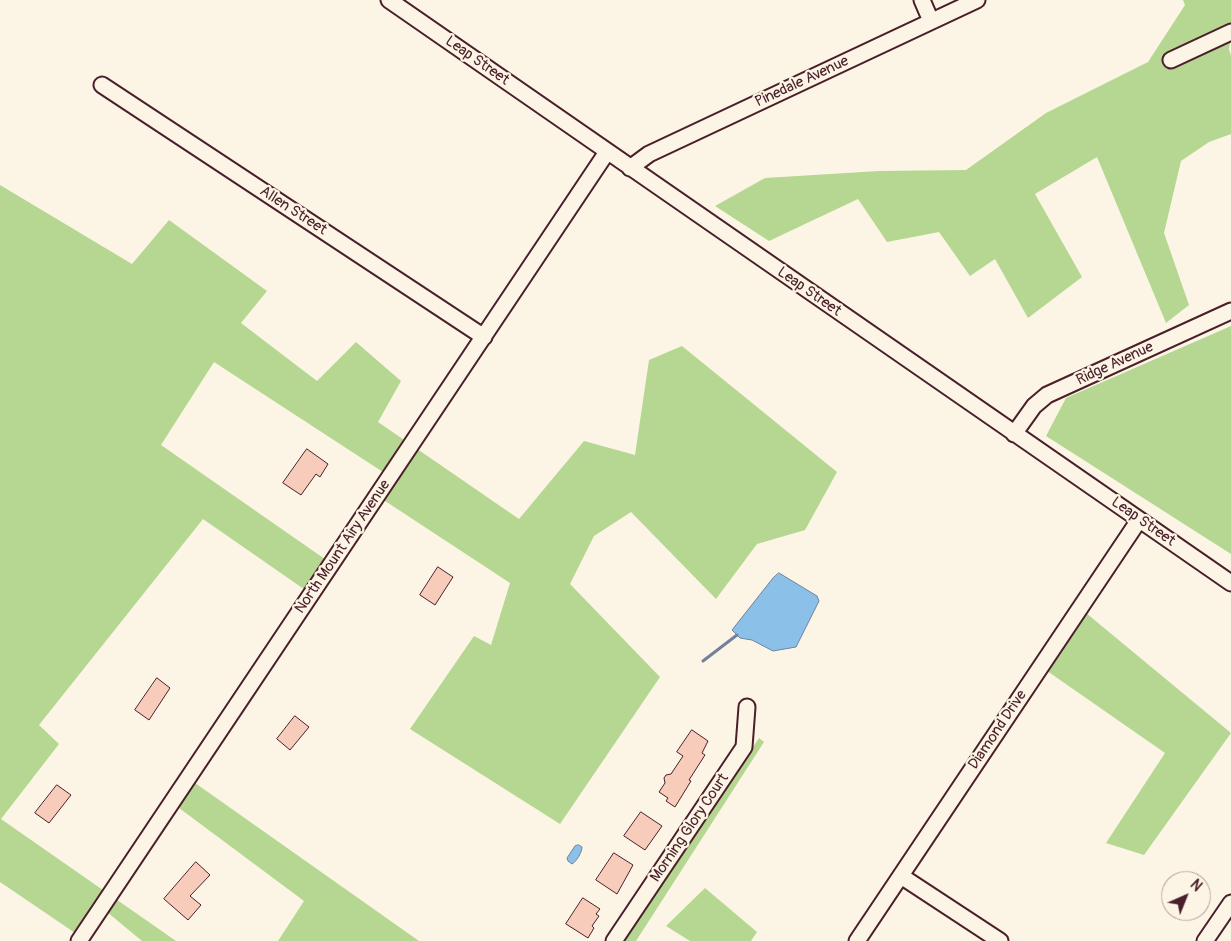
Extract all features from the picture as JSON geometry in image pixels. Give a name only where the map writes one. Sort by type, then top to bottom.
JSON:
[{"type":"street","name":"Leap Street","points":[[388,0],[1231,584]]},
{"type":"street","points":[[922,0],[931,21]]},
{"type":"street","name":"Pinedale Avenue","points":[[630,168],[649,154],[977,0]]},
{"type":"street","points":[[1171,60],[1231,32]]},
{"type":"street","name":"Allen Street","points":[[102,85],[484,337]]},
{"type":"street","name":"North Mount Airy Avenue","points":[[79,941],[607,152]]},
{"type":"street","name":"Ridge Avenue","points":[[1014,434],[1034,406],[1047,395],[1231,311]]},
{"type":"street","name":"Diamond Drive","points":[[858,941],[1139,520]]},
{"type":"street","name":"Morning Glory Court","points":[[614,941],[744,747],[747,708]]},
{"type":"street","points":[[901,876],[1000,941]]},
{"type":"street","points":[[1206,941],[1231,903]]},
{"type":"green space","points":[[1183,0],[1231,0],[1231,37],[1229,49],[1231,56],[1231,134],[1209,142],[1181,161],[1164,233],[1189,305],[1166,323],[1097,157],[1035,194],[1082,277],[1028,318],[995,259],[970,276],[939,232],[887,242],[858,199],[769,241],[715,206],[765,178],[879,171],[966,170],[1046,113],[1148,62],[1185,5]]},
{"type":"green space","points":[[0,185],[132,264],[169,220],[267,291],[241,323],[317,381],[356,342],[401,381],[378,422],[519,519],[584,441],[635,455],[649,360],[682,346],[837,472],[805,530],[757,544],[716,599],[631,512],[594,536],[570,584],[660,677],[560,824],[410,729],[474,636],[491,645],[510,583],[376,495],[389,476],[214,362],[161,445],[332,564],[311,594],[203,519],[39,725],[59,744],[1,819],[176,941],[142,941],[101,907],[81,937],[0,882]]},
{"type":"green space","points":[[1231,326],[1231,554],[1046,436],[1066,398]]},
{"type":"green space","points":[[1080,608],[1231,733],[1144,855],[1106,843],[1165,753],[1040,666]]},
{"type":"green space","points":[[759,738],[764,742],[636,941],[624,941]]},
{"type":"green space","points":[[188,778],[419,941],[278,941],[304,901],[171,802]]},
{"type":"green space","points":[[705,888],[757,932],[751,941],[690,941],[666,926]]},
{"type":"water","points":[[779,573],[817,596],[819,601],[796,647],[773,651],[752,640],[740,638],[732,630]]},
{"type":"water","points":[[579,845],[582,847],[581,851],[572,864],[567,858],[575,846]]},
{"type":"building","points":[[307,449],[328,464],[320,477],[316,474],[301,495],[283,483]]},
{"type":"building","points":[[438,567],[453,577],[435,605],[420,595]]},
{"type":"building","points":[[157,678],[170,688],[149,720],[135,710]]},
{"type":"building","points":[[295,716],[309,727],[290,750],[277,739]]},
{"type":"building","points":[[692,730],[708,741],[702,753],[705,755],[675,807],[666,801],[668,798],[659,792],[665,783],[664,778],[666,775],[671,774],[683,756],[677,752]]},
{"type":"building","points":[[57,785],[71,795],[49,823],[35,813]]},
{"type":"building","points":[[641,812],[662,826],[645,850],[624,836]]},
{"type":"building","points":[[614,853],[633,865],[617,894],[596,880]]},
{"type":"building","points":[[196,862],[210,875],[190,896],[201,905],[188,920],[164,899]]},
{"type":"building","points":[[583,898],[600,909],[596,914],[599,916],[592,926],[594,928],[588,938],[566,924]]},
{"type":"waterway","points":[[703,661],[737,635]]}]
